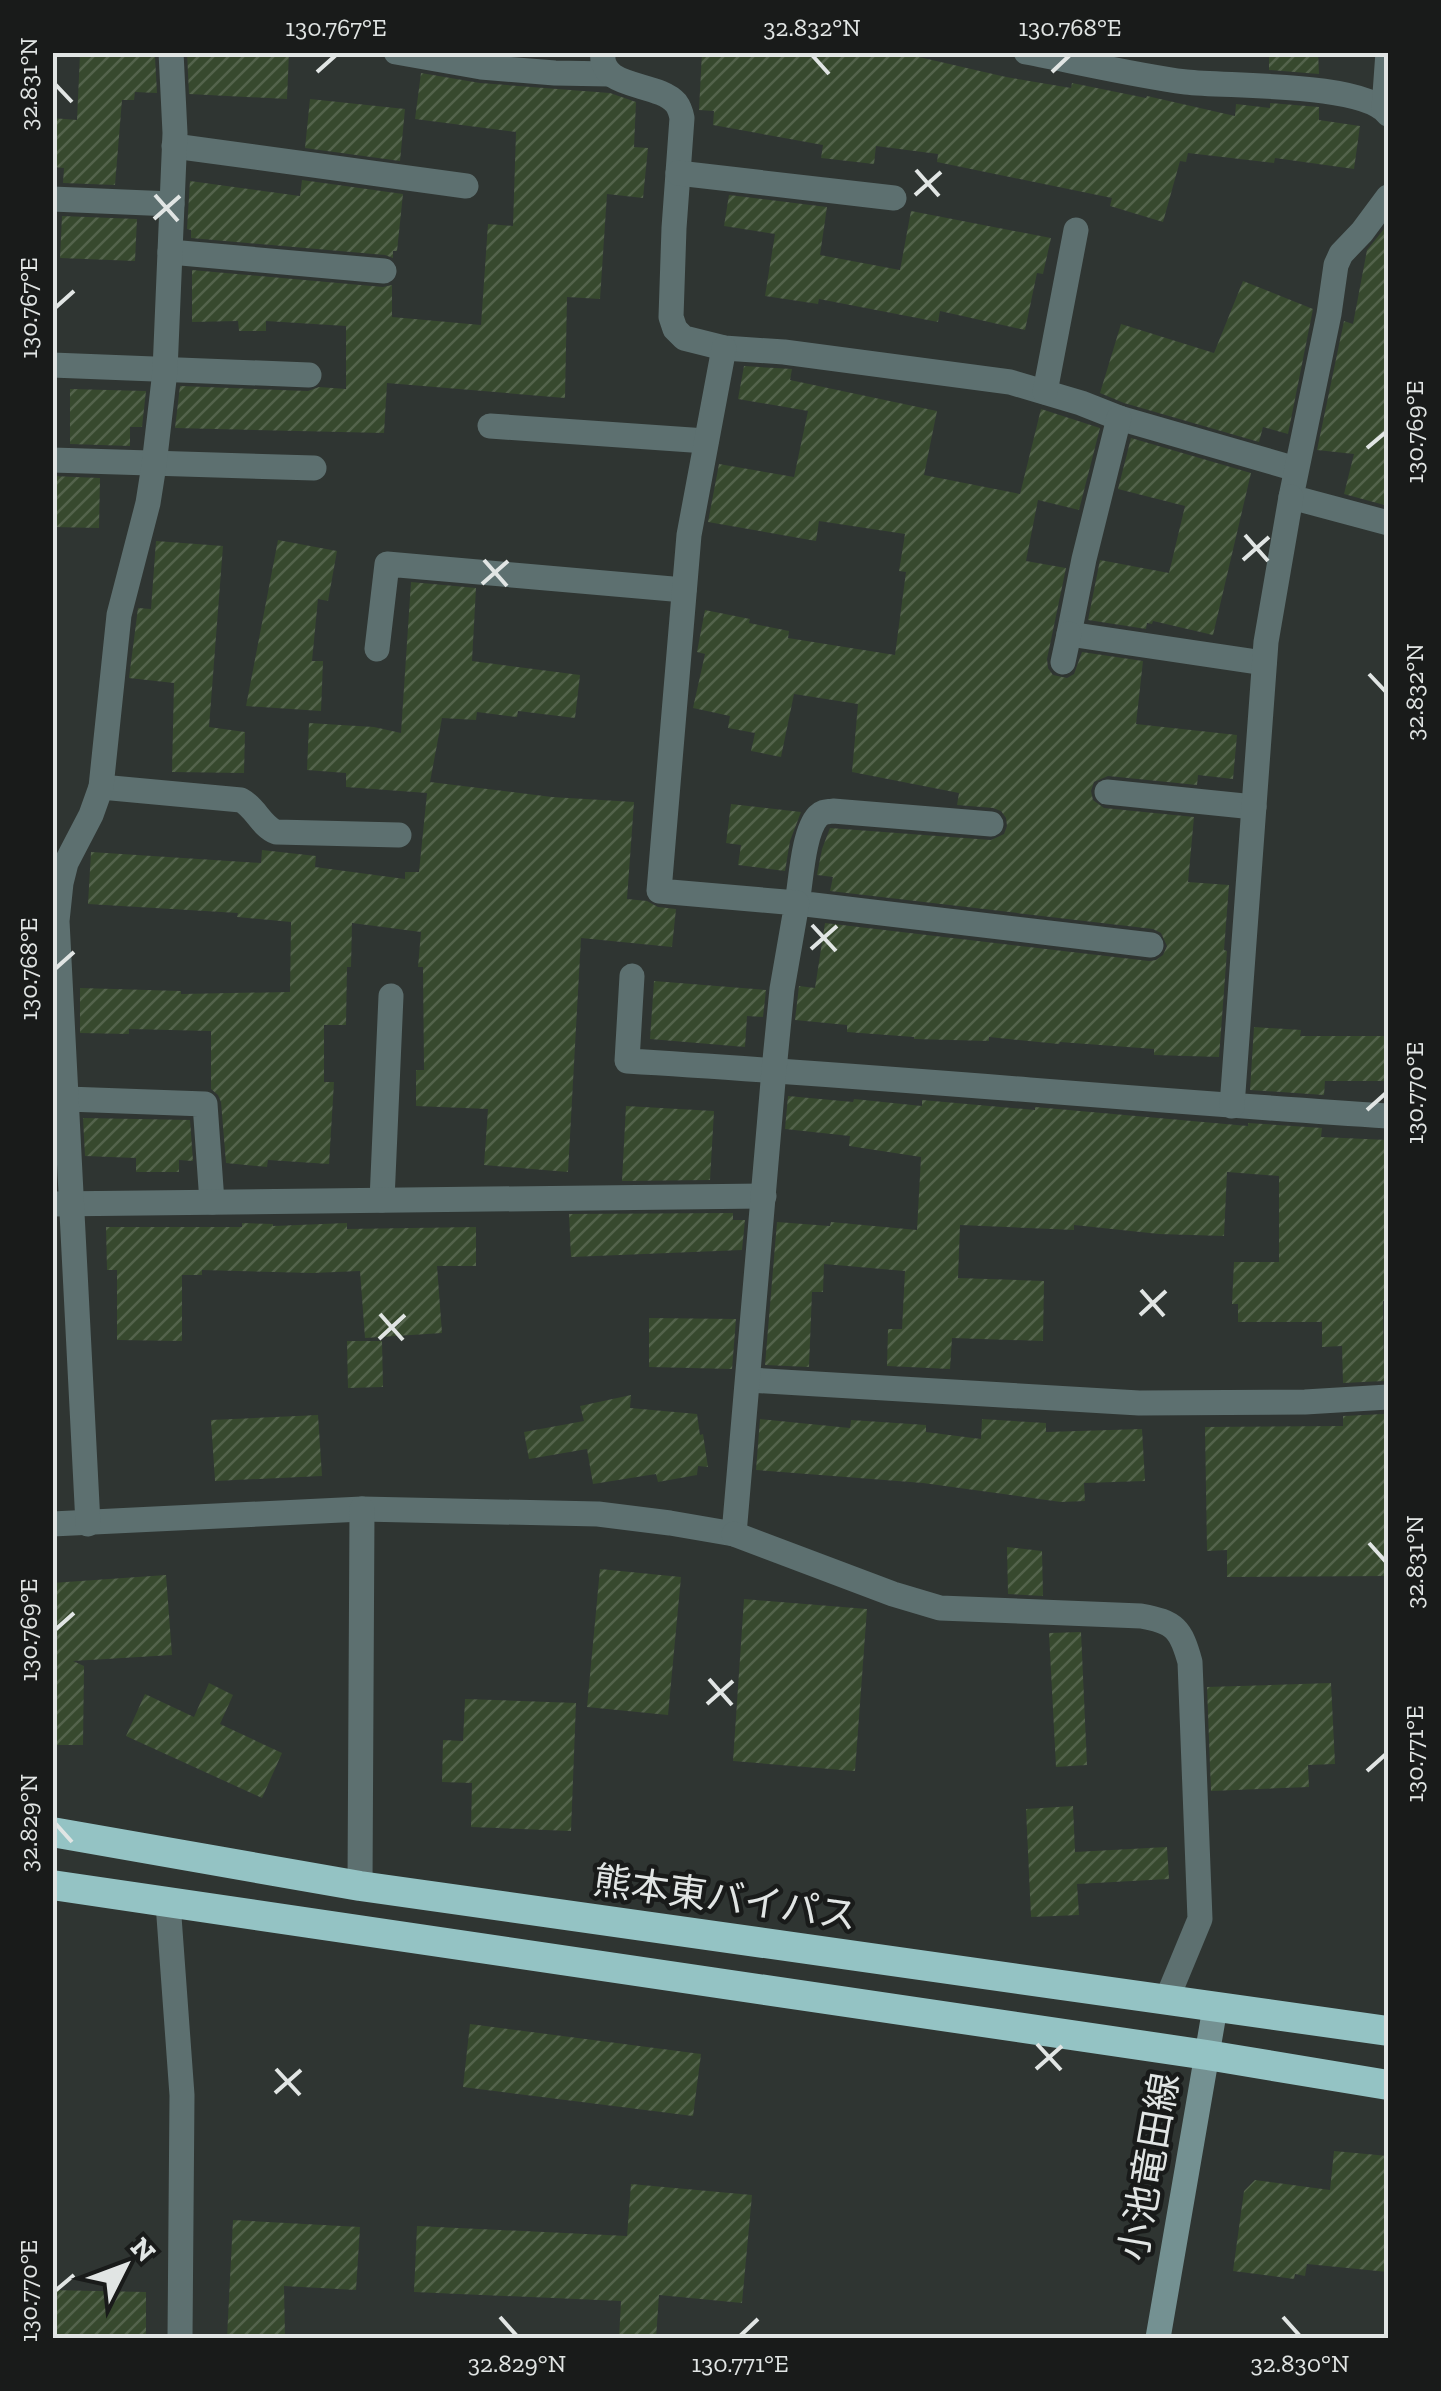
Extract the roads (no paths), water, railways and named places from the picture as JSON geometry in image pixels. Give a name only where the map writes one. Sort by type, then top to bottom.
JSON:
[{"type":"highway","name":"熊本東バイパス","points":[[52,1832],[360,1886],[1388,2031]]},
{"type":"highway","points":[[52,1886],[1388,2084]]},
{"type":"main road","name":"小池竜田線","points":[[1158,2338],[1215,2008]]},
{"type":"street","points":[[88,1524],[62,1204],[67,1099],[58,921],[66,863],[92,815],[100,786],[119,615],[154,464],[164,371],[172,204],[171,52]]},
{"type":"street","points":[[396,52],[481,67],[555,73],[606,64],[678,105],[682,118],[671,317],[674,329],[684,338],[724,348],[784,352],[1010,382],[1296,469]]},
{"type":"street","points":[[1026,52],[1184,81],[1330,93],[1374,102],[1386,111]]},
{"type":"street","points":[[1386,111],[1388,52]]},
{"type":"street","points":[[174,146],[466,186]]},
{"type":"street","points":[[678,173],[894,198]]},
{"type":"street","points":[[1232,1106],[1266,642],[1336,265],[1388,198]]},
{"type":"street","points":[[52,200],[172,204]]},
{"type":"street","points":[[1045,392],[1076,230]]},
{"type":"street","points":[[170,252],[384,270]]},
{"type":"street","points":[[724,348],[689,535],[659,891],[797,903],[1151,945]]},
{"type":"street","points":[[52,365],[309,375]]},
{"type":"street","points":[[1063,662],[1119,418]]},
{"type":"street","points":[[490,426],[706,441]]},
{"type":"street","points":[[52,460],[314,468]]},
{"type":"street","points":[[1291,497],[1388,523]]},
{"type":"street","points":[[377,649],[387,564],[684,590]]},
{"type":"street","points":[[1069,634],[1264,664]]},
{"type":"street","points":[[100,786],[241,800],[276,832],[399,835]]},
{"type":"street","points":[[1107,792],[1254,807]]},
{"type":"street","points":[[734,1534],[782,989],[808,834],[816,818],[833,810],[991,824]]},
{"type":"street","points":[[632,976],[627,1061],[1388,1116]]},
{"type":"street","points":[[382,1200],[390,996]]},
{"type":"street","points":[[67,1099],[205,1104],[212,1202]]},
{"type":"street","points":[[62,1204],[764,1196]]},
{"type":"street","points":[[749,1380],[1138,1403],[1305,1402],[1388,1397]]},
{"type":"street","points":[[360,1886],[362,1509]]},
{"type":"street","points":[[52,1524],[362,1509],[598,1514],[734,1534],[921,1604],[1161,1620],[1175,1627],[1184,1638],[1190,1662],[1200,1919],[1166,2001]]},
{"type":"street","points":[[168,1903],[182,2095],[180,2338]]}]
